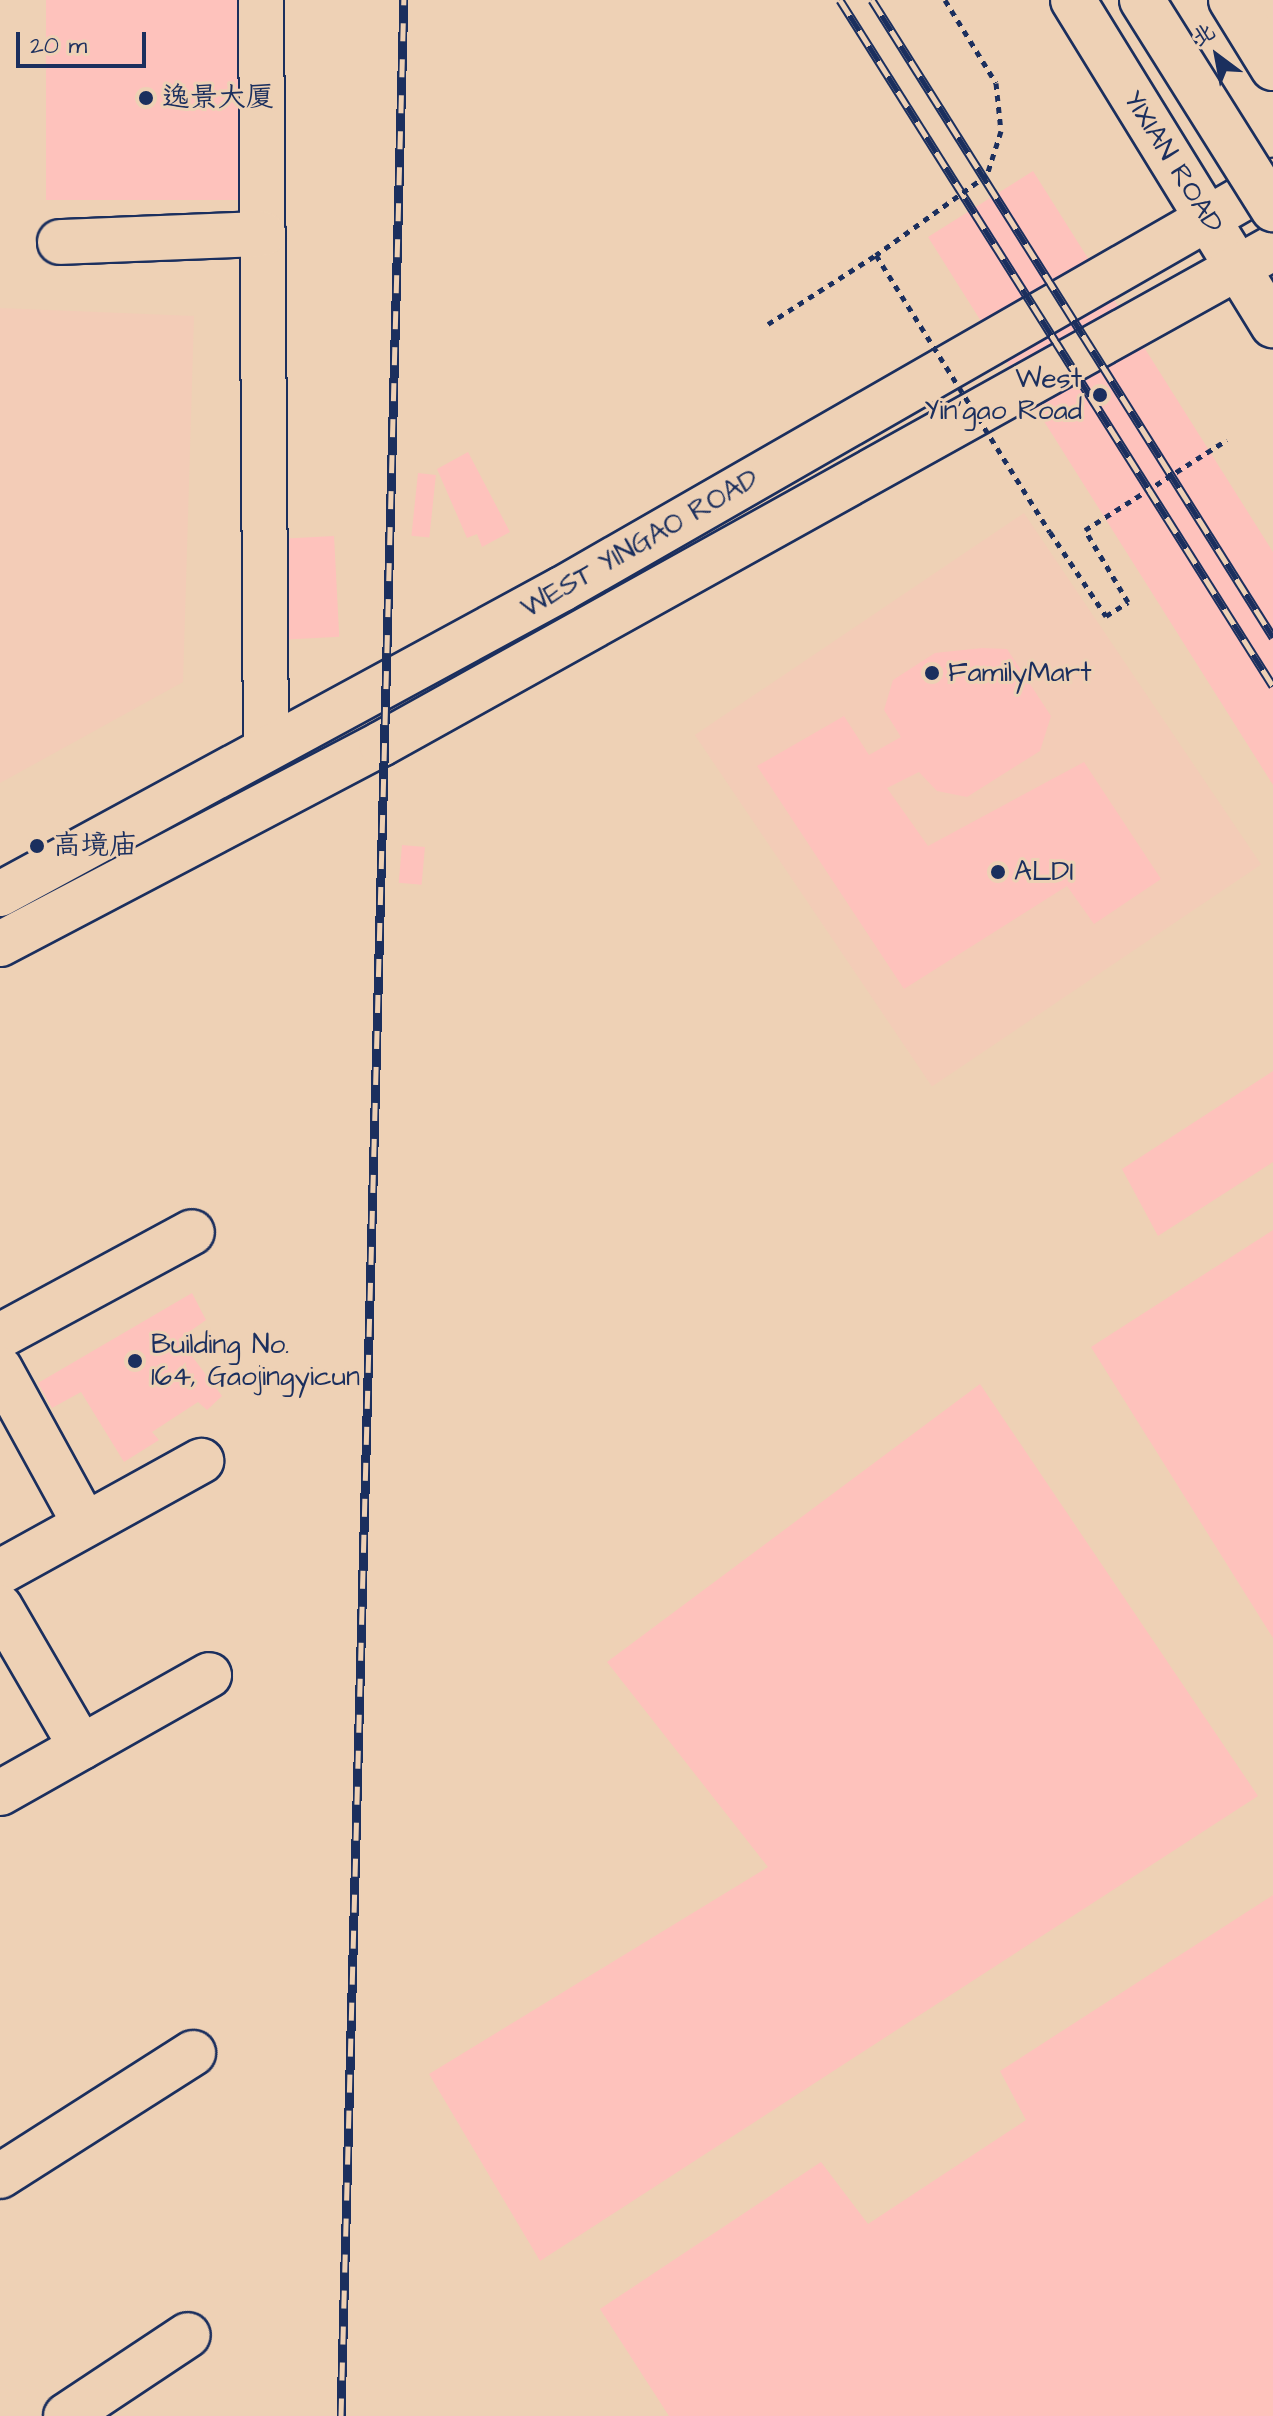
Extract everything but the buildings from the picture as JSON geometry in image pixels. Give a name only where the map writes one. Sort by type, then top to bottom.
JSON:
[{"type":"main road","points":[[261,0],[266,749]]},
{"type":"main road","name":"YIXIAN ROAD","points":[[1073,0],[1210,222],[1256,258],[1273,325]]},
{"type":"main road","points":[[1142,0],[1273,209]]},
{"type":"main road","points":[[1231,0],[1273,68]]},
{"type":"main road","points":[[1267,0],[1273,9]]},
{"type":"main road","name":"WEST YINGAO ROAD","points":[[0,894],[1210,222],[1273,181]]},
{"type":"main road","points":[[1256,258],[1273,226]]},
{"type":"main road","points":[[60,242],[263,234]]},
{"type":"main road","name":"WEST YINGAO ROAD","points":[[0,944],[381,744],[1256,258]]},
{"type":"main road","points":[[0,1336],[192,1232]]},
{"type":"main road","points":[[0,1369],[85,1524]]},
{"type":"main road","points":[[0,1572],[201,1461]]},
{"type":"main road","points":[[0,1607],[81,1747]]},
{"type":"main road","points":[[0,1793],[209,1675]]},
{"type":"main road","points":[[0,2176],[193,2053]]},
{"type":"main road","points":[[66,2416],[188,2335]]},
{"type":"path","points":[[768,324],[876,255],[987,175],[996,150],[1003,107],[996,83],[945,0]]},
{"type":"path","points":[[876,255],[1106,616],[1128,602],[1085,530],[1227,440]]},
{"type":"shaded area","points":[[0,308],[194,316],[183,682],[0,783]]},
{"type":"shaded area","points":[[1024,513],[1261,865],[932,1087],[695,735]]},
{"type":"railway","points":[[341,2416],[404,0]]},
{"type":"railway","points":[[840,0],[1273,686]]},
{"type":"railway","points":[[872,0],[1273,637]]},
{"type":"place","name":"逸景大厦","points":[[146,98]]},
{"type":"place","name":"West Yin'gao Road","points":[[1100,395]]},
{"type":"place","name":"FamilyMart","points":[[932,673]]},
{"type":"place","name":"高境庙","points":[[37,846]]},
{"type":"place","name":"ALDI","points":[[998,872]]},
{"type":"place","name":"Building No. 164, Gaojingyicun","points":[[135,1361]]}]
